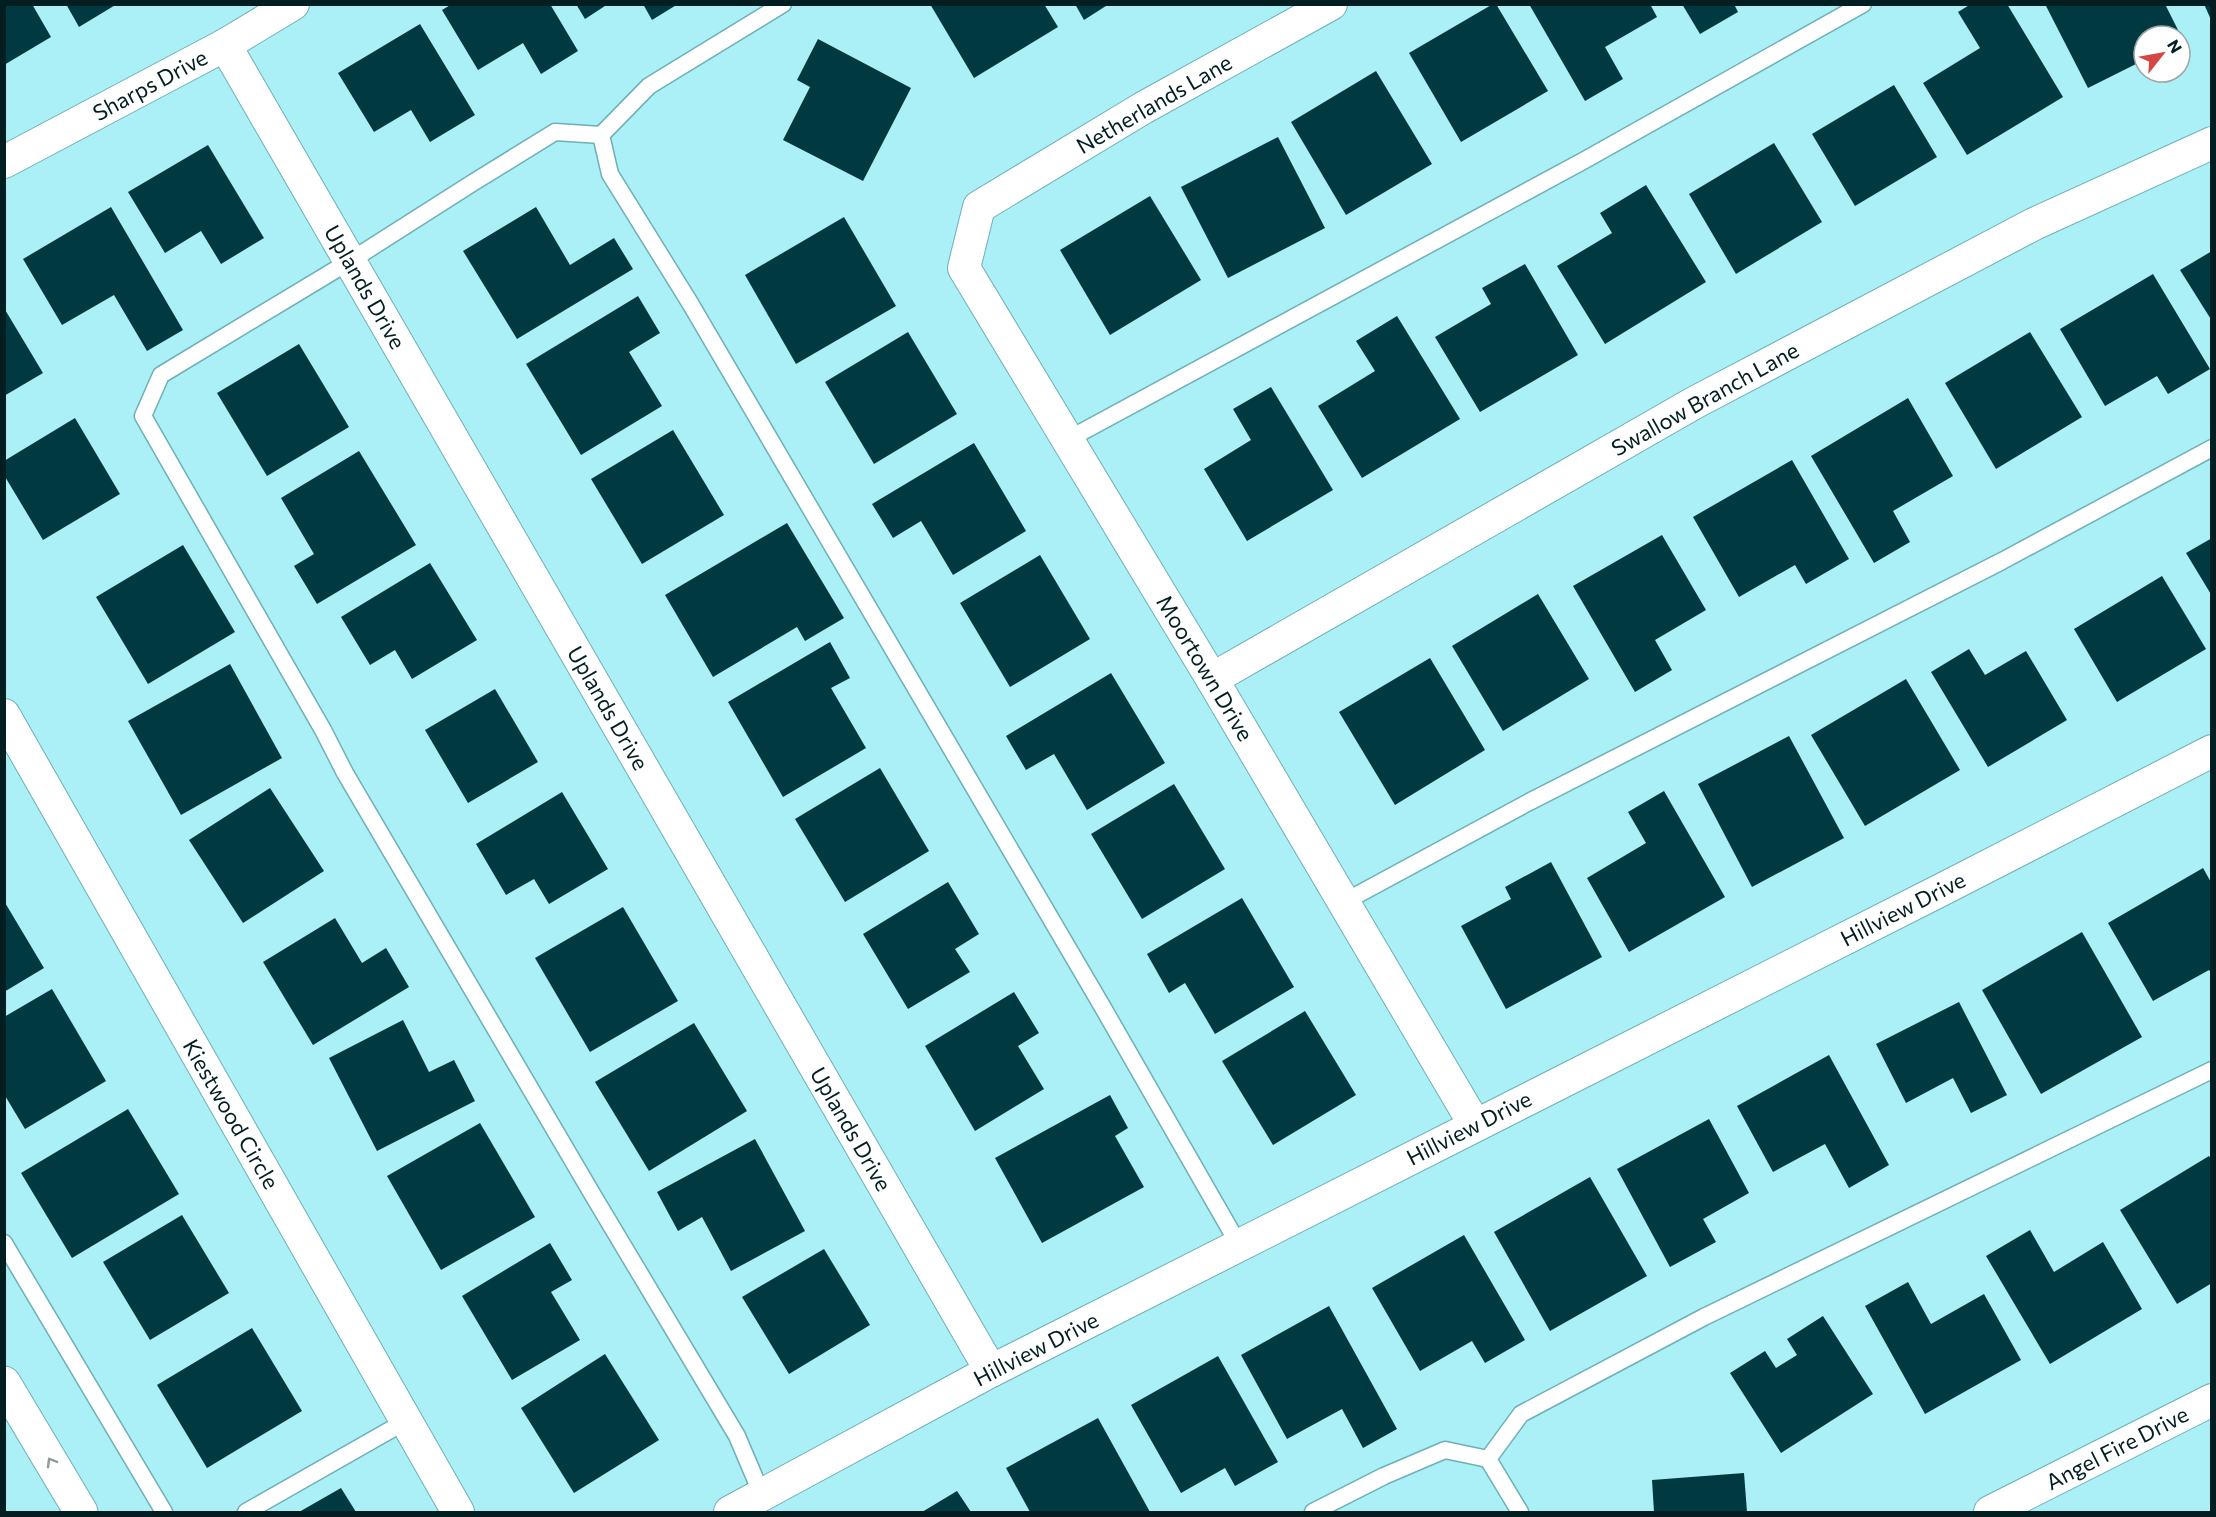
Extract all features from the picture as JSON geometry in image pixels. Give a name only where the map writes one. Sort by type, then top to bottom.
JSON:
[{"type":"main road","points":[[4,1383],[81,1512]]},
{"type":"street","name":"Sharps Drive","points":[[4,162],[225,45],[293,4]]},
{"type":"street","name":"Netherlands Lane","points":[[979,207],[1143,108],[1331,4]]},
{"type":"street","name":"Uplands Drive","points":[[225,45],[991,1371]]},
{"type":"street","name":"Swallow Branch Lane","points":[[1212,680],[1694,403],[2034,224],[2211,143]]},
{"type":"street","name":"Moortown Drive","points":[[979,207],[964,268],[1212,680],[1475,1125]]},
{"type":"street","name":"Kiestwood Circle","points":[[4,715],[458,1512]]},
{"type":"street","name":"Hillview Drive","points":[[730,1512],[991,1371],[2211,751]]},
{"type":"street","name":"Angel Fire Drive","points":[[1990,1512],[2211,1400]]},
{"type":"lane","points":[[762,1495],[737,1436],[345,773],[323,730],[143,416],[161,375],[350,261],[555,132],[601,135],[649,86],[783,4]]},
{"type":"lane","points":[[1067,440],[1583,161],[1863,4]]},
{"type":"lane","points":[[601,135],[610,174],[690,303],[1073,956],[1239,1245]]},
{"type":"lane","points":[[1344,902],[1528,802],[2002,561],[2211,448]]},
{"type":"lane","points":[[1488,1459],[1521,1414],[1704,1317],[2211,1070]]},
{"type":"lane","points":[[4,1243],[164,1512]]},
{"type":"lane","points":[[246,1512],[252,1511],[406,1420]]},
{"type":"lane","points":[[1313,1512],[1384,1476],[1446,1450],[1488,1459],[1520,1512]]},
{"type":"building","points":[[4,4],[32,4],[51,37],[4,65]]},
{"type":"building","points":[[66,4],[117,4],[79,27]]},
{"type":"building","points":[[452,4],[550,4],[578,51],[541,74],[523,43],[478,70],[442,10]]},
{"type":"building","points":[[576,4],[608,4],[585,19]]},
{"type":"building","points":[[643,4],[678,4],[652,20]]},
{"type":"building","points":[[930,4],[1044,4],[1058,27],[974,78]]},
{"type":"building","points":[[1075,4],[1109,4],[1084,20]]},
{"type":"building","points":[[1496,4],[1548,91],[1461,142],[1409,53]]},
{"type":"building","points":[[1529,4],[1650,4],[1657,17],[1605,47],[1623,79],[1585,101]]},
{"type":"building","points":[[1682,4],[1734,4],[1738,12],[1700,34]]},
{"type":"building","points":[[1971,4],[2007,4],[2063,97],[1967,155],[1923,83],[1980,48],[1958,12]]},
{"type":"building","points":[[2045,4],[2165,4],[2175,24],[2132,24],[2132,66],[2088,88]]},
{"type":"building","points":[[2204,4],[2212,4],[2212,22]]},
{"type":"building","points":[[420,24],[475,115],[430,142],[411,110],[374,132],[338,73]]},
{"type":"building","points":[[818,39],[911,88],[863,181],[783,140],[810,87],[797,80]]},
{"type":"building","points":[[1376,71],[1432,164],[1346,215],[1291,122]]},
{"type":"building","points":[[1894,85],[1937,157],[1855,206],[1812,134]]},
{"type":"building","points":[[1278,137],[1325,228],[1228,278],[1181,187]]},
{"type":"building","points":[[1774,143],[1822,222],[1736,274],[1689,194]]},
{"type":"building","points":[[208,145],[264,238],[221,264],[201,231],[165,253],[128,192]]},
{"type":"building","points":[[1646,185],[1706,282],[1605,344],[1557,266],[1612,233],[1600,213]]},
{"type":"building","points":[[1150,196],[1201,280],[1110,335],[1060,250]]},
{"type":"building","points":[[111,207],[183,330],[147,351],[114,295],[62,325],[23,259]]},
{"type":"building","points":[[536,207],[570,265],[614,238],[633,269],[517,339],[463,251]]},
{"type":"building","points":[[844,217],[896,306],[796,364],[745,275]]},
{"type":"building","points":[[2212,251],[2212,321],[2180,270]]},
{"type":"building","points":[[1525,264],[1578,355],[1480,412],[1435,337],[1491,304],[1482,288]]},
{"type":"building","points":[[2153,274],[2210,369],[2168,394],[2157,376],[2105,406],[2060,329]]},
{"type":"building","points":[[638,296],[660,333],[629,352],[662,406],[581,455],[526,364]]},
{"type":"building","points":[[4,308],[43,373],[4,396]]},
{"type":"building","points":[[1397,316],[1460,419],[1362,478],[1318,406],[1375,371],[1356,341]]},
{"type":"building","points":[[908,332],[957,414],[874,464],[825,382]]},
{"type":"building","points":[[2030,332],[2082,417],[1996,469],[1945,383]]},
{"type":"building","points":[[299,344],[349,427],[267,476],[217,393]]},
{"type":"building","points":[[1271,387],[1333,490],[1247,541],[1204,469],[1251,440],[1233,409]]},
{"type":"building","points":[[1908,398],[1953,476],[1893,511],[1910,542],[1874,563],[1811,456]]},
{"type":"building","points":[[75,418],[120,494],[43,540],[4,475],[4,461]]},
{"type":"building","points":[[673,430],[724,515],[642,564],[591,479]]},
{"type":"building","points":[[974,443],[1026,531],[953,575],[921,521],[893,538],[872,504]]},
{"type":"building","points":[[359,451],[416,545],[317,604],[294,566],[314,554],[281,498]]},
{"type":"building","points":[[1792,460],[1849,559],[1806,584],[1795,565],[1739,597],[1693,517]]},
{"type":"building","points":[[787,523],[844,618],[805,641],[797,627],[713,677],[665,595]]},
{"type":"building","points":[[1662,535],[1706,610],[1655,640],[1672,670],[1635,692],[1573,586]]},
{"type":"building","points":[[2212,538],[2212,596],[2186,553]]},
{"type":"building","points":[[183,545],[235,632],[148,684],[96,597]]},
{"type":"building","points":[[1040,555],[1090,639],[1010,687],[960,603]]},
{"type":"building","points":[[430,563],[477,640],[412,679],[395,650],[370,665],[341,617]]},
{"type":"building","points":[[2162,576],[2206,649],[2117,702],[2074,629]]},
{"type":"building","points":[[1538,594],[1589,679],[1503,731],[1452,646]]},
{"type":"building","points":[[830,642],[850,678],[831,688],[866,748],[783,797],[728,702]]},
{"type":"building","points":[[1969,649],[1985,675],[2026,651],[2067,720],[1988,767],[1931,672]]},
{"type":"building","points":[[1430,658],[1485,750],[1395,805],[1339,712]]},
{"type":"building","points":[[230,664],[282,758],[181,815],[128,721]]},
{"type":"building","points":[[1111,673],[1165,763],[1087,810],[1054,754],[1026,770],[1006,736]]},
{"type":"building","points":[[1906,679],[1960,770],[1865,826],[1811,735]]},
{"type":"building","points":[[495,689],[538,762],[468,803],[425,730]]},
{"type":"building","points":[[1789,736],[1844,838],[1752,887],[1698,784]]},
{"type":"building","points":[[880,768],[929,851],[845,902],[795,819]]},
{"type":"building","points":[[1174,784],[1225,869],[1142,919],[1091,834]]},
{"type":"building","points":[[270,788],[324,871],[243,923],[189,840]]},
{"type":"building","points":[[1664,791],[1725,897],[1629,952],[1587,878],[1646,843],[1628,812]]},
{"type":"building","points":[[562,792],[608,869],[549,904],[534,879],[506,895],[476,844]]},
{"type":"building","points":[[1551,862],[1602,957],[1506,1009],[1461,926],[1511,899],[1505,887]]},
{"type":"building","points":[[2203,868],[2212,884],[2212,974],[2209,970],[2153,1001],[2108,923]]},
{"type":"building","points":[[948,882],[979,934],[955,949],[970,972],[908,1009],[863,934]]},
{"type":"building","points":[[1242,898],[1294,987],[1215,1034],[1185,983],[1169,993],[1147,954]]},
{"type":"building","points":[[4,901],[44,968],[4,992]]},
{"type":"building","points":[[623,907],[678,1001],[590,1052],[535,958]]},
{"type":"building","points":[[335,918],[362,963],[386,948],[409,987],[313,1045],[263,962]]},
{"type":"building","points":[[2082,932],[2142,1037],[2041,1094],[1982,990]]},
{"type":"building","points":[[52,989],[106,1081],[25,1129],[4,1094],[4,1017]]},
{"type":"building","points":[[1014,992],[1039,1033],[1018,1046],[1044,1089],[975,1131],[925,1046]]},
{"type":"building","points":[[1959,1002],[2007,1095],[1971,1113],[1953,1078],[1906,1103],[1876,1044]]},
{"type":"building","points":[[1305,1011],[1356,1095],[1273,1145],[1222,1061]]},
{"type":"building","points":[[403,1020],[429,1072],[454,1060],[475,1101],[377,1151],[329,1058]]},
{"type":"building","points":[[694,1023],[747,1111],[649,1171],[595,1082]]},
{"type":"building","points":[[1829,1055],[1889,1165],[1849,1188],[1825,1144],[1773,1172],[1737,1106]]},
{"type":"building","points":[[1110,1095],[1128,1128],[1115,1136],[1144,1187],[1042,1243],[995,1158]]},
{"type":"building","points":[[128,1109],[179,1194],[72,1258],[21,1173]]},
{"type":"building","points":[[1709,1119],[1749,1193],[1703,1219],[1716,1242],[1670,1267],[1617,1169]]},
{"type":"building","points":[[480,1123],[535,1217],[441,1270],[387,1176]]},
{"type":"building","points":[[755,1139],[805,1231],[731,1271],[702,1217],[678,1231],[657,1192]]},
{"type":"building","points":[[2209,1156],[2212,1160],[2212,1283],[2177,1304],[2120,1210]]},
{"type":"building","points":[[1590,1177],[1647,1276],[1550,1331],[1494,1232]]},
{"type":"building","points":[[182,1215],[229,1293],[150,1340],[103,1262]]},
{"type":"building","points":[[2030,1230],[2054,1272],[2103,1242],[2142,1309],[2050,1364],[1986,1256]]},
{"type":"building","points":[[1464,1235],[1525,1340],[1485,1363],[1472,1341],[1420,1371],[1372,1288]]},
{"type":"building","points":[[550,1243],[572,1280],[551,1292],[580,1340],[512,1380],[462,1296]]},
{"type":"building","points":[[824,1249],[870,1325],[789,1374],[742,1297]]},
{"type":"building","points":[[1908,1282],[1931,1324],[1984,1294],[2021,1360],[1925,1414],[1865,1306]]},
{"type":"building","points":[[1329,1306],[1397,1429],[1363,1448],[1342,1409],[1287,1439],[1241,1355]]},
{"type":"building","points":[[1823,1316],[1873,1394],[1781,1453],[1730,1373],[1765,1351],[1776,1368],[1797,1355],[1787,1339]]},
{"type":"building","points":[[252,1328],[302,1411],[207,1468],[157,1385]]},
{"type":"building","points":[[605,1354],[659,1440],[574,1493],[521,1408]]},
{"type":"building","points":[[1218,1356],[1278,1462],[1235,1486],[1225,1468],[1181,1493],[1131,1405]]},
{"type":"building","points":[[1098,1418],[1150,1512],[1030,1512],[1006,1468]]},
{"type":"building","points":[[1744,1473],[1747,1512],[1654,1512],[1652,1480]]},
{"type":"building","points":[[341,1488],[356,1512],[299,1512]]},
{"type":"building","points":[[957,1491],[971,1512],[922,1512]]}]
